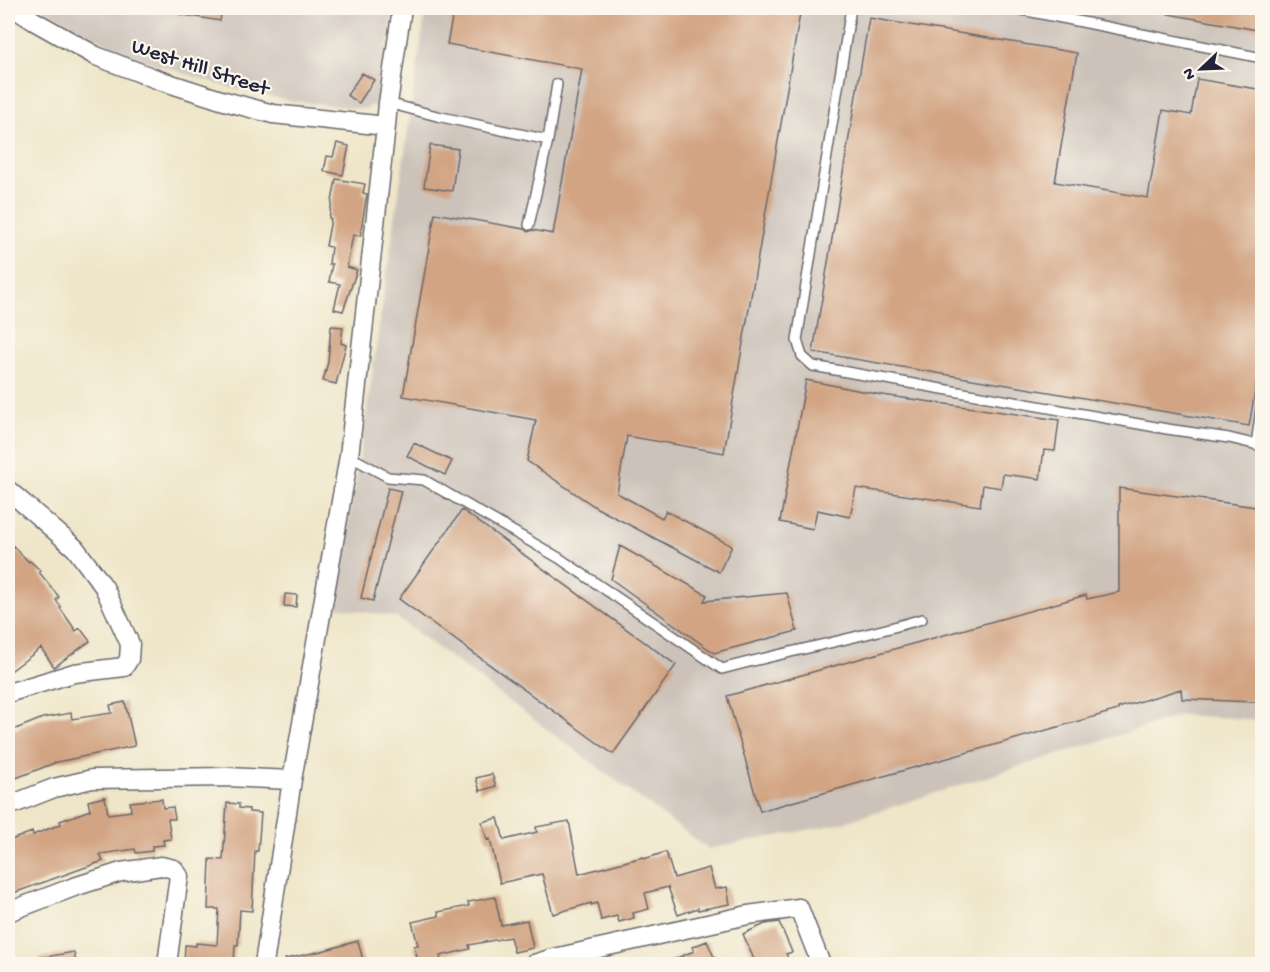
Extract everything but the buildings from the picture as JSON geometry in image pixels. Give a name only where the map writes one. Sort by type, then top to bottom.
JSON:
[{"type":"street","name":"West Hill Street","points":[[14,8],[96,56],[221,100],[273,114],[386,126]]},
{"type":"street","points":[[264,964],[292,780],[349,456],[388,103],[402,8]]},
{"type":"street","points":[[8,490],[75,548],[104,587],[130,644],[129,659],[124,667],[74,673],[8,693]]},
{"type":"street","points":[[8,806],[54,789],[92,779],[228,777],[292,780]]},
{"type":"street","points":[[8,912],[121,872],[161,866],[174,868],[179,876],[167,964]]},
{"type":"street","points":[[534,964],[748,915],[799,908],[821,964]]},
{"type":"lane","points":[[851,8],[797,340],[802,356],[813,366],[1259,445],[1263,402]]},
{"type":"lane","points":[[1012,8],[1263,58]]},
{"type":"lane","points":[[529,225],[548,140],[557,84]]},
{"type":"lane","points":[[388,103],[548,140]]},
{"type":"lane","points":[[349,456],[388,477],[424,480],[559,558],[723,669],[922,619]]},
{"type":"shaded area","points":[[42,8],[394,8],[380,99],[375,105],[364,109],[291,101],[228,87],[139,59]]},
{"type":"shaded area","points":[[426,8],[1262,8],[1262,720],[1182,715],[838,824],[708,849],[396,617],[335,607],[364,429]]}]
